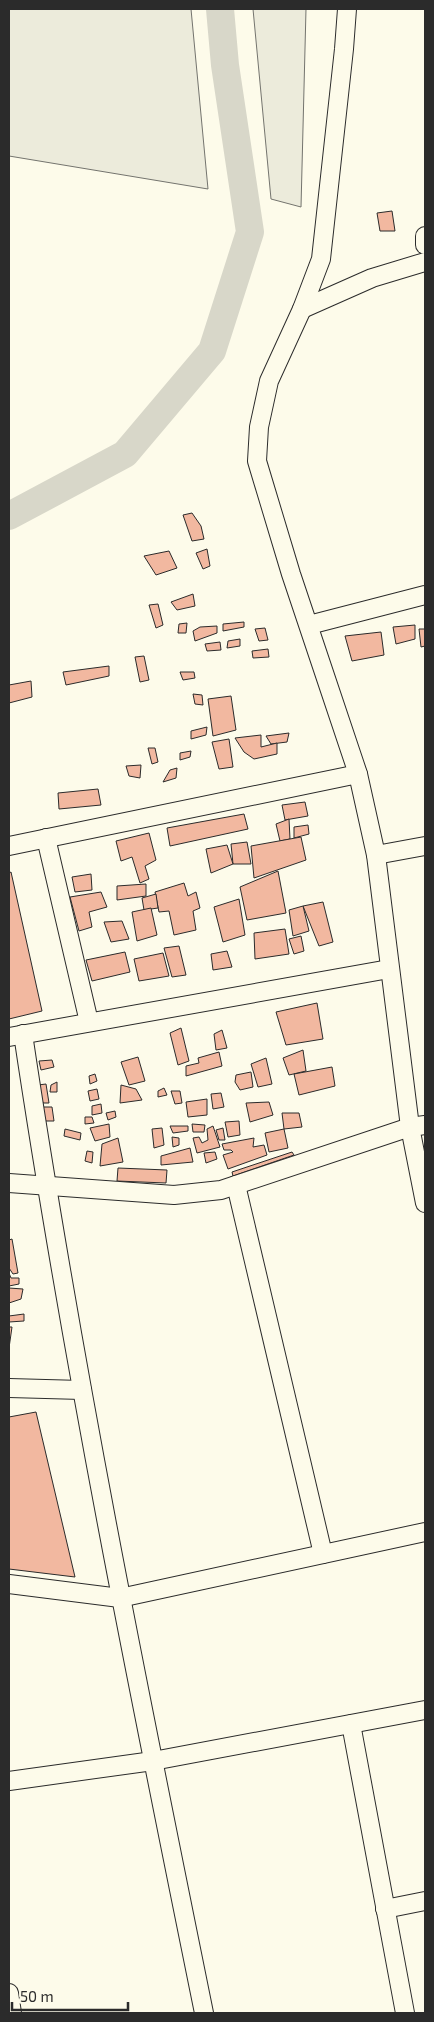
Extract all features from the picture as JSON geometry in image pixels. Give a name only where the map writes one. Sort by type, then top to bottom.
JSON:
[{"type":"street","points":[[347,9],[321,259],[302,309],[269,381],[260,427],[257,462],[358,774],[376,855],[389,969],[417,1126],[425,1203]]},
{"type":"street","points":[[425,236],[425,245]]},
{"type":"street","points":[[302,309],[372,278],[425,262]]},
{"type":"street","points":[[309,625],[425,595]]},
{"type":"street","points":[[9,846],[358,774]]},
{"type":"street","points":[[46,838],[89,1022]]},
{"type":"street","points":[[376,855],[425,846]]},
{"type":"street","points":[[204,2013],[120,1598],[46,1187],[16,1036],[389,969]]},
{"type":"street","points":[[9,1183],[174,1195],[221,1190],[417,1126]]},
{"type":"street","points":[[236,1185],[323,1554]]},
{"type":"street","points":[[9,1388],[82,1390]]},
{"type":"street","points":[[9,1584],[120,1598],[425,1532]]},
{"type":"street","points":[[9,1781],[153,1760],[425,1710]]},
{"type":"street","points":[[351,1724],[405,2013]]},
{"type":"street","points":[[385,1909],[425,1901]]},
{"type":"street","points":[[9,1993],[12,2013]]},
{"type":"shaded area","points":[[9,9],[191,9],[208,189],[9,156]]},
{"type":"shaded area","points":[[253,9],[306,9],[301,207],[271,199]]},
{"type":"building","points":[[392,211],[395,231],[380,231],[377,213]]},
{"type":"building","points":[[192,513],[201,526],[204,539],[192,541],[183,515]]},
{"type":"building","points":[[207,549],[210,566],[203,569],[196,553]]},
{"type":"building","points":[[169,551],[177,568],[156,575],[144,556]]},
{"type":"building","points":[[193,594],[195,606],[177,610],[171,602]]},
{"type":"building","points":[[158,604],[163,625],[156,628],[149,605]]},
{"type":"building","points":[[244,622],[244,627],[223,631],[223,624]]},
{"type":"building","points":[[187,623],[186,633],[178,633],[179,624]]},
{"type":"building","points":[[415,625],[415,639],[396,644],[393,627]]},
{"type":"building","points":[[217,626],[217,633],[195,641],[193,631],[200,627]]},
{"type":"building","points":[[265,628],[268,640],[259,641],[255,629]]},
{"type":"building","points":[[419,629],[425,629],[425,646],[421,647]]},
{"type":"building","points":[[381,632],[384,655],[352,661],[345,636]]},
{"type":"building","points":[[240,639],[240,646],[227,648],[228,641]]},
{"type":"building","points":[[220,642],[221,650],[207,651],[205,644]]},
{"type":"building","points":[[268,649],[269,657],[253,658],[252,651]]},
{"type":"building","points":[[144,656],[149,680],[140,682],[135,657]]},
{"type":"building","points":[[109,666],[109,676],[66,685],[63,672]]},
{"type":"building","points":[[180,672],[194,672],[195,678],[183,680]]},
{"type":"building","points":[[31,681],[32,697],[9,703],[9,685]]},
{"type":"building","points":[[193,694],[202,695],[203,705],[195,704]]},
{"type":"building","points":[[231,696],[236,730],[213,736],[208,699]]},
{"type":"building","points":[[207,727],[206,735],[191,739],[191,731]]},
{"type":"building","points":[[289,733],[287,742],[271,744],[266,736]]},
{"type":"building","points":[[261,735],[261,747],[277,743],[277,754],[254,759],[244,752],[235,738]]},
{"type":"building","points":[[229,739],[233,767],[219,769],[212,742]]},
{"type":"building","points":[[148,748],[155,748],[158,762],[152,764]]},
{"type":"building","points":[[191,751],[190,757],[180,760],[180,753]]},
{"type":"building","points":[[141,765],[140,778],[129,776],[126,766]]},
{"type":"building","points":[[177,768],[176,778],[163,782],[170,770]]},
{"type":"building","points":[[98,789],[101,805],[59,809],[58,793]]},
{"type":"building","points":[[305,802],[308,816],[285,820],[282,805]]},
{"type":"building","points":[[244,814],[248,829],[170,846],[167,828]]},
{"type":"building","points":[[289,819],[290,839],[280,841],[276,824]]},
{"type":"building","points":[[308,825],[309,834],[294,838],[294,827]]},
{"type":"building","points":[[149,833],[156,860],[145,866],[149,879],[140,883],[132,857],[121,861],[116,841]]},
{"type":"building","points":[[301,837],[306,860],[254,878],[251,846]]},
{"type":"building","points":[[247,842],[251,864],[233,864],[231,844]]},
{"type":"building","points":[[227,845],[233,864],[211,873],[206,849]]},
{"type":"building","points":[[278,871],[286,913],[247,920],[240,887]]},
{"type":"building","points":[[11,872],[42,1011],[9,1019],[9,873]]},
{"type":"building","points":[[91,874],[92,890],[75,892],[72,877]]},
{"type":"building","points":[[184,883],[188,896],[196,892],[200,908],[193,911],[196,930],[174,935],[169,911],[159,912],[155,892]]},
{"type":"building","points":[[146,884],[146,896],[117,900],[117,886]]},
{"type":"building","points":[[101,892],[107,907],[89,912],[92,927],[79,931],[70,897]]},
{"type":"building","points":[[156,894],[158,908],[144,910],[142,898]]},
{"type":"building","points":[[239,899],[245,935],[223,942],[214,907]]},
{"type":"building","points":[[323,902],[333,942],[319,946],[303,906]]},
{"type":"building","points":[[303,906],[309,931],[293,936],[289,910]]},
{"type":"building","points":[[151,908],[157,935],[137,941],[132,912]]},
{"type":"building","points":[[122,921],[129,939],[111,942],[104,922]]},
{"type":"building","points":[[285,929],[289,954],[255,959],[254,933]]},
{"type":"building","points":[[301,936],[304,951],[294,954],[289,939]]},
{"type":"building","points":[[179,946],[186,975],[172,977],[164,948]]},
{"type":"building","points":[[227,951],[232,967],[213,970],[211,954]]},
{"type":"building","points":[[125,952],[130,972],[92,981],[86,960]]},
{"type":"building","points":[[163,953],[169,976],[139,981],[134,959]]},
{"type":"building","points":[[317,1003],[323,1039],[286,1045],[276,1012]]},
{"type":"building","points":[[181,1028],[189,1061],[178,1065],[170,1033]]},
{"type":"building","points":[[222,1030],[227,1048],[216,1050],[214,1034]]},
{"type":"building","points":[[303,1050],[306,1071],[289,1075],[283,1058]]},
{"type":"building","points":[[219,1052],[222,1066],[186,1076],[186,1066],[199,1063],[198,1058]]},
{"type":"building","points":[[138,1057],[145,1081],[129,1085],[121,1062]]},
{"type":"building","points":[[266,1058],[272,1084],[258,1087],[251,1064]]},
{"type":"building","points":[[52,1060],[54,1067],[41,1070],[39,1061]]},
{"type":"building","points":[[332,1067],[335,1086],[299,1095],[294,1074]]},
{"type":"building","points":[[251,1072],[253,1087],[240,1090],[235,1082],[236,1075]]},
{"type":"building","points":[[95,1074],[97,1081],[90,1084],[89,1076]]},
{"type":"building","points":[[57,1082],[57,1092],[50,1092],[51,1085]]},
{"type":"building","points":[[46,1084],[49,1103],[43,1103],[38,1085]]},
{"type":"building","points":[[121,1085],[136,1089],[142,1100],[120,1103]]},
{"type":"building","points":[[164,1088],[167,1095],[158,1097],[158,1091]]},
{"type":"building","points":[[97,1089],[99,1099],[90,1101],[88,1091]]},
{"type":"building","points":[[171,1091],[180,1091],[182,1103],[175,1104]]},
{"type":"building","points":[[221,1093],[224,1107],[213,1109],[211,1094]]},
{"type":"building","points":[[207,1099],[207,1115],[188,1117],[186,1102]]},
{"type":"building","points":[[269,1102],[273,1115],[250,1122],[246,1103]]},
{"type":"building","points":[[101,1104],[102,1113],[92,1115],[92,1106]]},
{"type":"building","points":[[42,1107],[52,1107],[54,1121],[44,1121]]},
{"type":"building","points":[[115,1111],[116,1117],[108,1120],[106,1113]]},
{"type":"building","points":[[282,1113],[299,1113],[302,1127],[284,1129]]},
{"type":"building","points":[[85,1117],[92,1117],[94,1123],[85,1124]]},
{"type":"building","points":[[239,1121],[240,1135],[228,1137],[225,1122]]},
{"type":"building","points":[[109,1124],[110,1137],[95,1141],[90,1128]]},
{"type":"building","points":[[192,1124],[205,1125],[204,1132],[193,1132]]},
{"type":"building","points":[[170,1126],[188,1126],[188,1131],[173,1133]]},
{"type":"building","points":[[213,1126],[220,1147],[197,1153],[193,1138],[199,1137],[202,1143],[208,1140],[207,1129]]},
{"type":"building","points":[[162,1128],[164,1145],[154,1148],[152,1129]]},
{"type":"building","points":[[223,1128],[225,1140],[219,1140],[216,1130]]},
{"type":"building","points":[[65,1129],[81,1133],[80,1140],[64,1136]]},
{"type":"building","points":[[284,1129],[288,1148],[269,1152],[265,1133]]},
{"type":"building","points":[[172,1137],[179,1138],[179,1145],[173,1147]]},
{"type":"building","points":[[118,1138],[123,1162],[100,1166],[102,1144]]},
{"type":"building","points":[[254,1138],[253,1147],[264,1145],[267,1155],[228,1169],[223,1155],[233,1152],[231,1150],[224,1150],[222,1144]]},
{"type":"building","points":[[190,1148],[193,1162],[161,1165],[161,1156]]},
{"type":"building","points":[[87,1151],[93,1152],[92,1163],[85,1161]]},
{"type":"building","points":[[215,1152],[217,1159],[206,1163],[204,1153]]},
{"type":"building","points":[[292,1152],[294,1155],[233,1176],[232,1172]]},
{"type":"building","points":[[118,1168],[167,1170],[166,1183],[117,1181]]},
{"type":"building","points":[[12,1239],[18,1273],[13,1274],[9,1268],[9,1240]]},
{"type":"building","points":[[9,1273],[11,1278],[19,1278],[19,1284],[9,1286]]},
{"type":"building","points":[[9,1288],[23,1289],[21,1299],[9,1303]]},
{"type":"building","points":[[24,1314],[24,1321],[9,1322],[9,1316]]},
{"type":"building","points":[[9,1327],[12,1327],[9,1348]]},
{"type":"building","points":[[36,1412],[75,1577],[9,1569],[9,1417]]},
{"type":"waterway","points":[[9,516],[125,454],[212,351],[250,232],[225,65],[220,9]]}]
